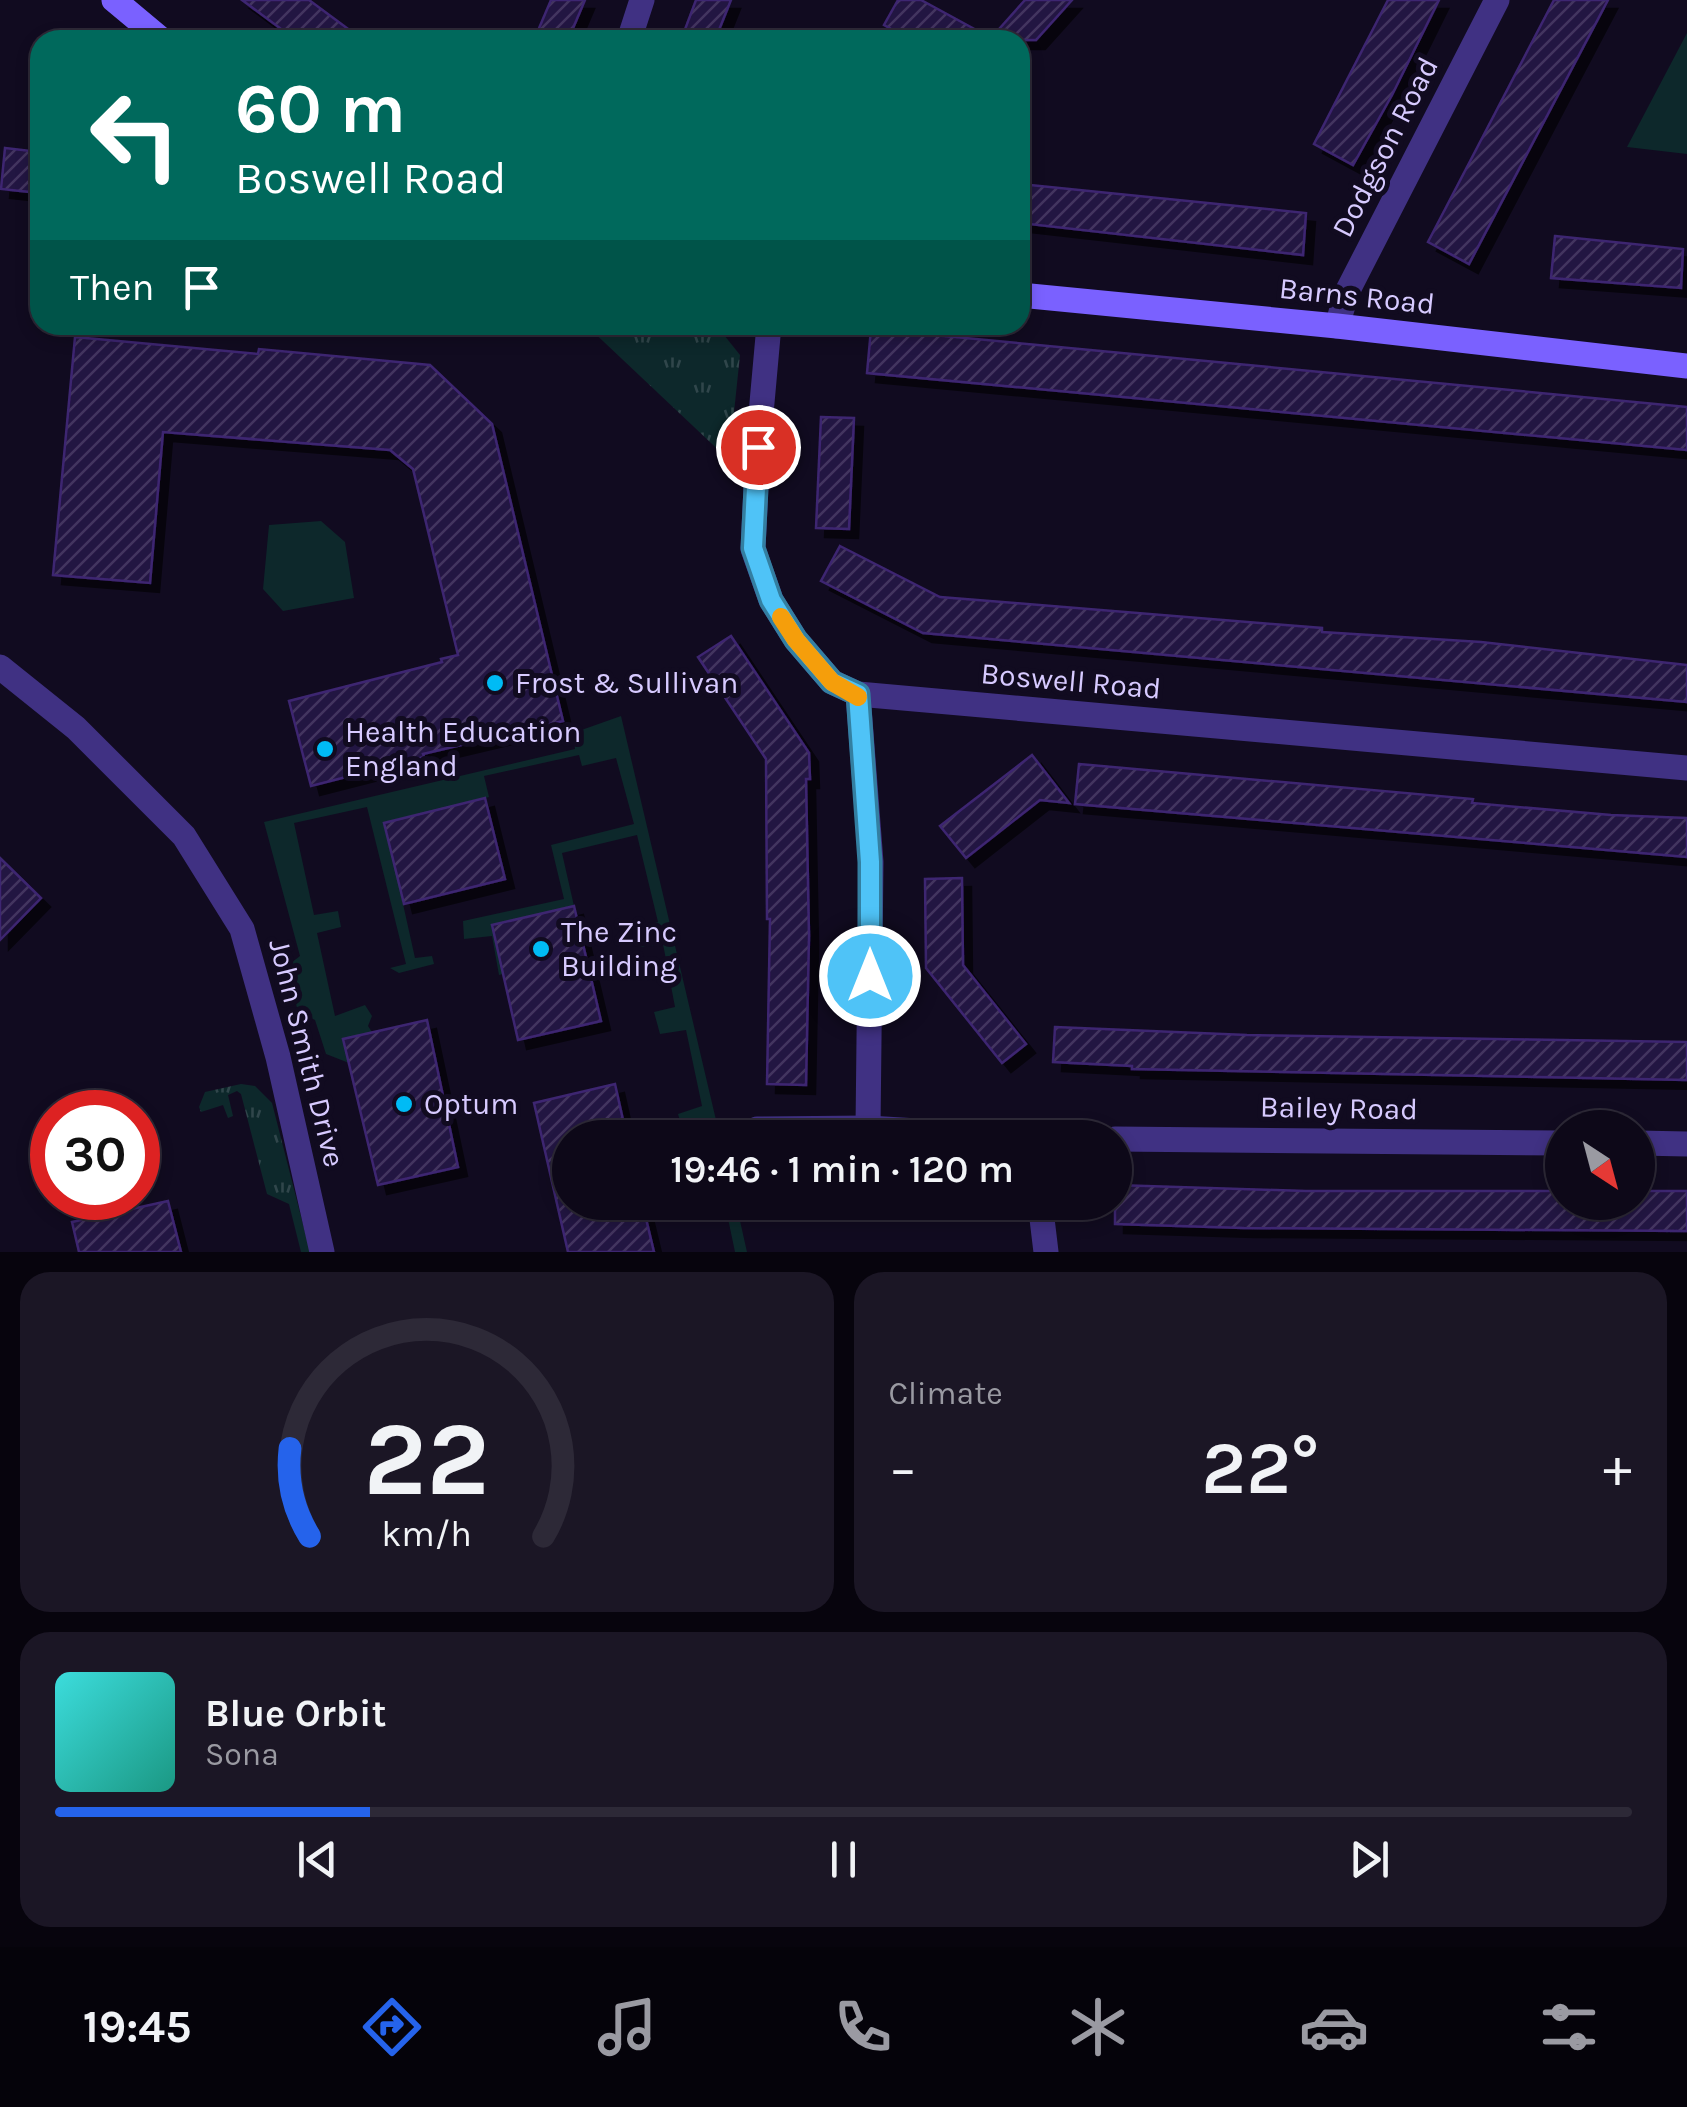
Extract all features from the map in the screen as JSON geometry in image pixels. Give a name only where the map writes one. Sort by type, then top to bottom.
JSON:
[{"type":"street","points":[[114,0],[150,30]]},
{"type":"street","points":[[633,30],[642,0]]},
{"type":"street","name":"Dodgson Road","points":[[1336,326],[1347,292],[1498,0]]},
{"type":"street","name":"Barns Road","points":[[1030,296],[1687,366]]},
{"type":"street","points":[[768,335],[753,548],[771,600],[796,640],[832,682],[858,694],[870,862],[868,1120]]},
{"type":"street","name":"John Smith Drive","points":[[0,668],[76,728],[184,836],[242,929],[278,1056],[322,1252]]},
{"type":"street","name":"Boswell Road","points":[[858,694],[1687,768]]},
{"type":"street","name":"Bailey Road","points":[[1132,1138],[1545,1143]]},
{"type":"street","points":[[1655,1144],[1687,1144]]},
{"type":"street","points":[[1042,1220],[1046,1252]]},
{"type":"green space","points":[[1687,33],[1687,154],[1627,147]]},
{"type":"green space","points":[[597,335],[724,335],[740,355],[729,460]]},
{"type":"green space","points":[[321,521],[345,542],[354,598],[283,611],[263,589],[269,525]]},
{"type":"green space","points":[[621,716],[716,1120],[680,1120],[678,1114],[702,1106],[686,1030],[660,1034],[654,1012],[675,1007],[663,944],[640,947],[635,927],[658,922],[637,835],[562,853],[574,906],[492,925],[503,974],[499,975],[492,936],[464,939],[463,921],[564,899],[551,845],[634,824],[616,758],[582,766],[579,755],[484,776],[489,797],[385,823],[415,958],[432,956],[434,964],[399,973],[390,968],[406,964],[367,807],[294,823],[314,915],[338,911],[341,927],[317,933],[335,1016],[365,1005],[372,1016],[368,1026],[372,1032],[343,1039],[349,1063],[326,1054],[315,1020],[298,1012],[287,966],[300,956],[264,822],[575,749],[573,733]]},
{"type":"green space","points":[[241,1084],[255,1086],[272,1103],[310,1252],[301,1252],[289,1204],[267,1194],[241,1094],[237,1091],[228,1095],[233,1116],[228,1118],[223,1105],[201,1112],[205,1092]]},
{"type":"green space","points":[[728,1220],[740,1220],[747,1252],[735,1252]]},
{"type":"building","points":[[242,0],[309,0],[350,30],[282,30]]},
{"type":"building","points":[[551,0],[585,0],[572,30],[538,30]]},
{"type":"building","points":[[696,0],[731,0],[719,30],[685,30]]},
{"type":"building","points":[[898,0],[921,0],[976,30],[893,30],[884,25]]},
{"type":"building","points":[[1025,0],[1072,0],[1036,40],[1030,40],[1030,30],[998,30]]},
{"type":"building","points":[[1388,0],[1439,0],[1353,165],[1314,144]]},
{"type":"building","points":[[1554,0],[1608,0],[1469,264],[1428,242]]},
{"type":"building","points":[[5,148],[30,151],[30,192],[1,189]]},
{"type":"building","points":[[1030,185],[1306,213],[1303,255],[1030,224]]},
{"type":"building","points":[[1555,236],[1683,249],[1681,288],[1551,278]]},
{"type":"building","points":[[870,335],[934,335],[1687,407],[1687,450],[867,373]]},
{"type":"building","points":[[75,337],[430,365],[492,424],[563,721],[423,754],[424,757],[311,786],[289,701],[458,655],[413,469],[390,450],[163,432],[150,583],[53,575]]},
{"type":"building","points":[[821,417],[854,418],[849,529],[816,528]]},
{"type":"building","points":[[840,546],[940,597],[1322,628],[1322,632],[1481,642],[1687,665],[1687,702],[923,633],[821,581]]},
{"type":"building","points":[[731,636],[809,753],[806,1085],[767,1084],[770,919],[766,759],[698,657]]},
{"type":"building","points":[[1032,755],[1069,803],[1040,800],[966,858],[940,826]]},
{"type":"building","points":[[1079,764],[1473,799],[1472,803],[1687,818],[1687,857],[1075,804]]},
{"type":"building","points":[[485,798],[505,879],[404,904],[384,823]]},
{"type":"building","points":[[0,858],[41,898],[0,940]]},
{"type":"building","points":[[962,878],[963,965],[1026,1044],[1002,1063],[926,968],[925,879]]},
{"type":"building","name":"The Zinc Building","points":[[574,906],[601,1021],[518,1040],[492,925]]},
{"type":"building","points":[[427,1020],[458,1167],[378,1185],[343,1039]]},
{"type":"building","points":[[1055,1027],[1247,1035],[1687,1042],[1687,1080],[1132,1069],[1053,1062]]},
{"type":"building","points":[[615,1084],[623,1120],[552,1120],[552,1182],[534,1103]]},
{"type":"building","points":[[1132,1186],[1306,1191],[1545,1191],[1545,1220],[1655,1220],[1655,1191],[1687,1191],[1687,1231],[1115,1224],[1115,1220],[1132,1220]]},
{"type":"building","points":[[168,1201],[181,1252],[79,1252],[72,1222],[160,1220],[160,1203]]},
{"type":"building","points":[[561,1220],[646,1220],[654,1252],[568,1252]]},
{"type":"slow traffic","points":[[781,617],[832,682],[858,697]]},
{"type":"place","name":"Frost & Sullivan","points":[[495,683]]},
{"type":"place","name":"Health Education England","points":[[325,749]]},
{"type":"place","name":"The Zinc Building","points":[[541,949]]},
{"type":"place","name":"Optum","points":[[404,1104]]},
{"type":"route","points":[[758,447],[753,548],[771,600],[796,640],[832,682],[858,694],[870,862],[870,976]]}]
